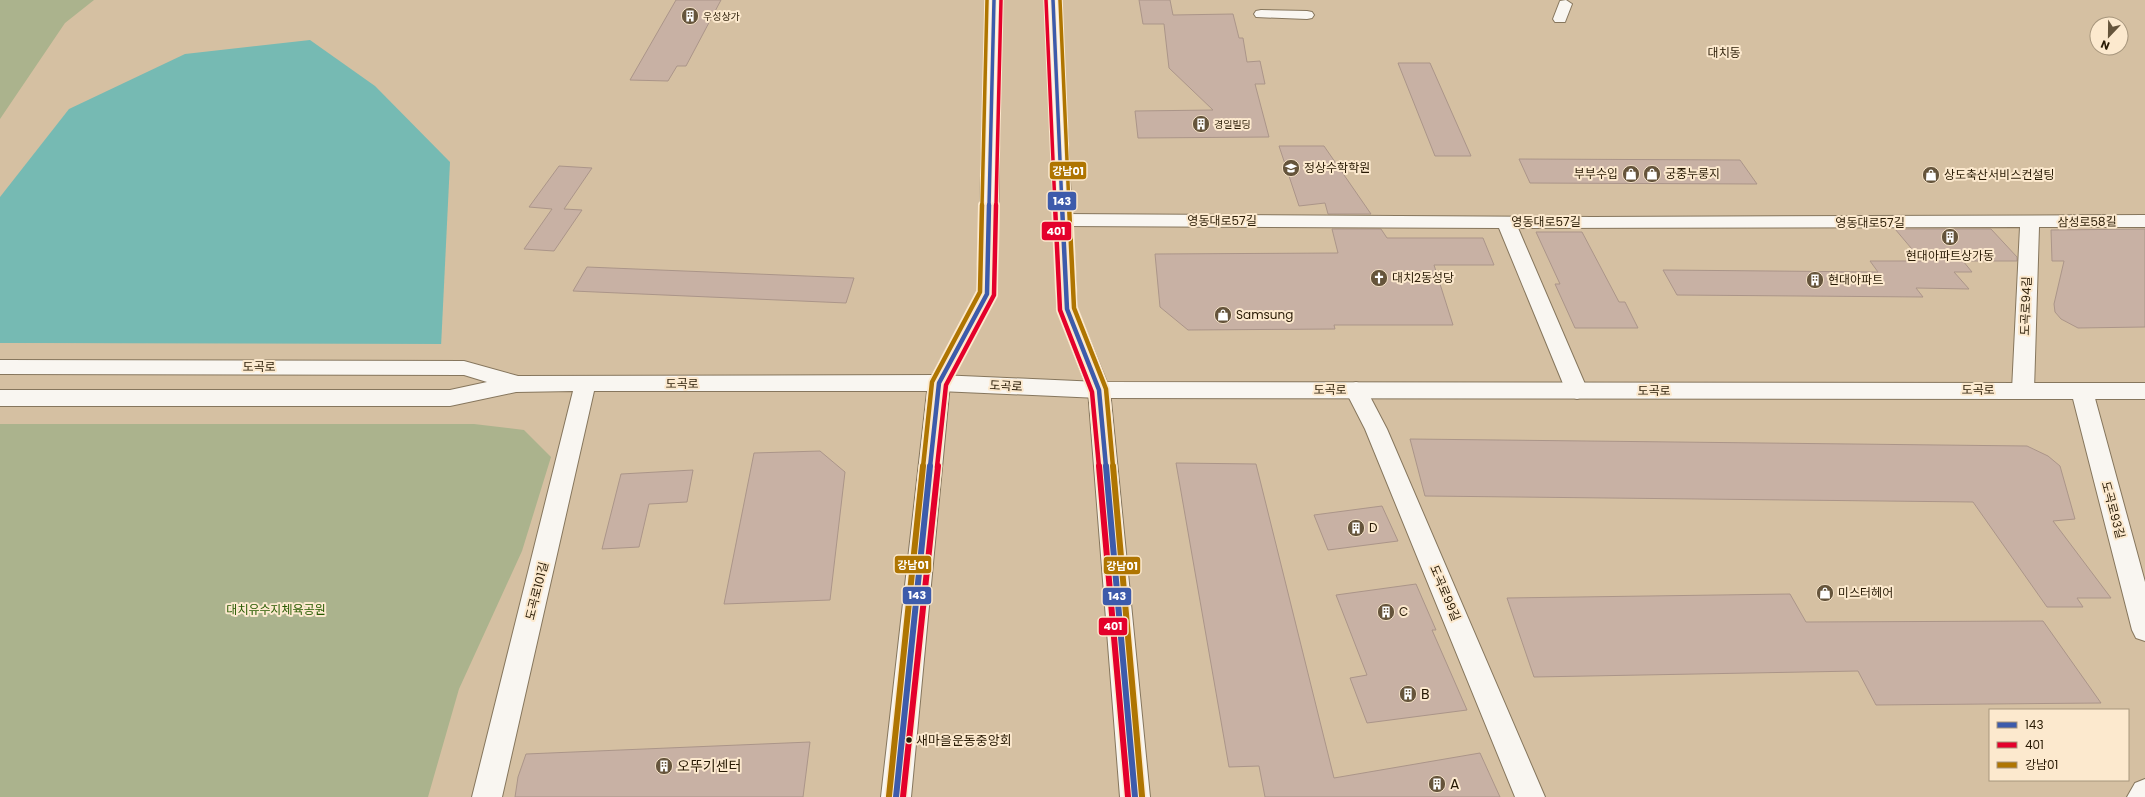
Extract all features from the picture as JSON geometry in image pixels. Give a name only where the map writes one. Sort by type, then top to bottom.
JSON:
[{"type":"main road","points":[[896,797],[939,383],[987,294],[994,0]]},
{"type":"main road","points":[[1053,0],[1067,309],[1099,390],[1135,797]]},
{"type":"main road","points":[[1560,20],[1565,4]]},
{"type":"main road","points":[[1260,14],[1307,15]]},
{"type":"main road","name":"영동대로57길","points":[[1063,220],[2030,223]]},
{"type":"main road","name":"삼성로58길","points":[[2030,223],[2145,221]]},
{"type":"main road","points":[[1506,222],[1577,391]]},
{"type":"main road","name":"도곡로94길","points":[[2023,390],[2030,223]]},
{"type":"main road","name":"도곡로","points":[[0,367],[464,368],[516,384]]},
{"type":"main road","name":"도곡로","points":[[0,398],[450,398],[516,384],[939,383],[1099,390],[2145,390]]},
{"type":"main road","name":"도곡로101길","points":[[487,797],[585,385]]},
{"type":"main road","name":"도곡로99길","points":[[1356,390],[1379,436],[1530,797]]},
{"type":"main road","name":"도곡로93길","points":[[2082,391],[2145,630]]},
{"type":"main road","points":[[2142,797],[2145,793]]},
{"type":"green space","points":[[0,0],[94,0],[65,23],[0,119]]},
{"type":"green space","name":"대치유수지체육공원","points":[[0,424],[474,424],[524,430],[551,457],[522,551],[459,689],[428,797],[0,797]]},
{"type":"water","points":[[310,40],[375,86],[450,162],[441,347],[0,343],[0,197],[69,109],[185,54]]},
{"type":"pier","points":[[0,343],[444,344],[441,349],[0,345]]},
{"type":"building","points":[[676,0],[721,0],[686,66],[677,66],[668,81],[630,80]]},
{"type":"building","points":[[1139,0],[1170,0],[1173,15],[1233,14],[1239,38],[1243,38],[1247,62],[1260,61],[1265,84],[1255,84],[1269,137],[1138,138],[1135,111],[1213,110],[1169,68],[1164,24],[1143,24]]},
{"type":"building","points":[[1398,63],[1430,63],[1471,156],[1435,156]]},
{"type":"building","points":[[1279,146],[1324,146],[1371,214],[1328,214],[1325,203],[1299,206]]},
{"type":"building","points":[[1519,159],[1740,160],[1757,184],[1530,183]]},
{"type":"building","points":[[559,166],[592,168],[564,209],[582,210],[554,251],[524,249],[552,209],[529,207]]},
{"type":"building","points":[[1332,229],[1381,229],[1387,238],[1483,238],[1494,265],[1434,265],[1453,325],[1334,325],[1335,329],[1188,330],[1160,307],[1155,254],[1338,253]]},
{"type":"building","name":"현대아파트","points":[[1895,229],[1991,229],[2017,257],[2017,261],[1963,261],[1972,272],[1954,272],[1969,289],[1916,288],[1923,297],[1677,295],[1663,270],[1878,272],[1870,261],[1922,261]]},
{"type":"building","points":[[2145,229],[2145,327],[2078,328],[2061,319],[2055,312],[2054,304],[2064,261],[2052,261],[2051,230]]},
{"type":"building","points":[[1536,232],[1582,232],[1619,302],[1625,302],[1638,328],[1575,328],[1555,284],[1560,284]]},
{"type":"building","points":[[587,267],[854,278],[846,303],[573,291]]},
{"type":"building","points":[[1410,439],[2027,446],[2048,456],[2060,466],[2075,519],[2053,521],[2111,598],[2077,598],[2083,607],[2047,607],[1973,502],[1425,496]]},
{"type":"building","points":[[820,451],[845,472],[830,600],[724,604],[754,453]]},
{"type":"building","points":[[1176,463],[1256,464],[1334,778],[1480,753],[1500,797],[1265,797],[1259,766],[1229,767]]},
{"type":"building","points":[[693,470],[687,502],[649,504],[639,547],[602,549],[621,474]]},
{"type":"building","name":"D","points":[[1382,506],[1398,541],[1328,550],[1314,515]]},
{"type":"building","points":[[1416,584],[1436,630],[1432,630],[1467,710],[1367,723],[1350,678],[1367,675],[1336,595]]},
{"type":"building","points":[[1790,594],[1806,622],[2043,621],[2101,703],[1876,705],[1858,671],[1534,677],[1507,598]]},
{"type":"building","name":"오뚜기센터","points":[[810,742],[803,797],[515,797],[518,777],[526,754]]},
{"type":"transit line","name":"강남01","points":[[889,796],[932,382],[980,292],[987,0]]},
{"type":"transit line","name":"143","points":[[896,797],[939,383],[987,294],[994,0]]},
{"type":"transit line","name":"401","points":[[903,797],[946,385],[994,295],[1001,0]]},
{"type":"transit line","name":"401","points":[[1046,0],[1060,310],[1092,392],[1128,797]]},
{"type":"transit line","name":"143","points":[[1053,0],[1067,309],[1099,390],[1135,797]]},
{"type":"transit line","name":"강남01","points":[[1060,0],[1074,308],[1106,389],[1142,796]]},
{"type":"place","name":"우성상가","points":[[690,16]]},
{"type":"place","name":"경일빌딩","points":[[1201,124]]},
{"type":"place","name":"정상수학학원","points":[[1291,168]]},
{"type":"place","name":"부부수입","points":[[1631,174]]},
{"type":"place","name":"궁중누룽지","points":[[1652,174]]},
{"type":"place","name":"상도축산서비스컨설팅","points":[[1931,175]]},
{"type":"place","name":"현대아파트상가동","points":[[1950,237]]},
{"type":"place","name":"대치2동성당","points":[[1379,278]]},
{"type":"place","name":"현대아파트","points":[[1815,280]]},
{"type":"place","name":"Samsung","points":[[1223,315]]},
{"type":"place","name":"D","points":[[1356,528]]},
{"type":"place","name":"미스터헤어","points":[[1825,593]]},
{"type":"place","name":"C","points":[[1386,612]]},
{"type":"place","name":"B","points":[[1408,694]]},
{"type":"place","name":"새마을운동중앙회","points":[[909,740]]},
{"type":"place","name":"오뚜기센터","points":[[664,766]]},
{"type":"place","name":"A","points":[[1437,784]]},
{"type":"district","name":"대치동","points":[[1724,53]]}]
